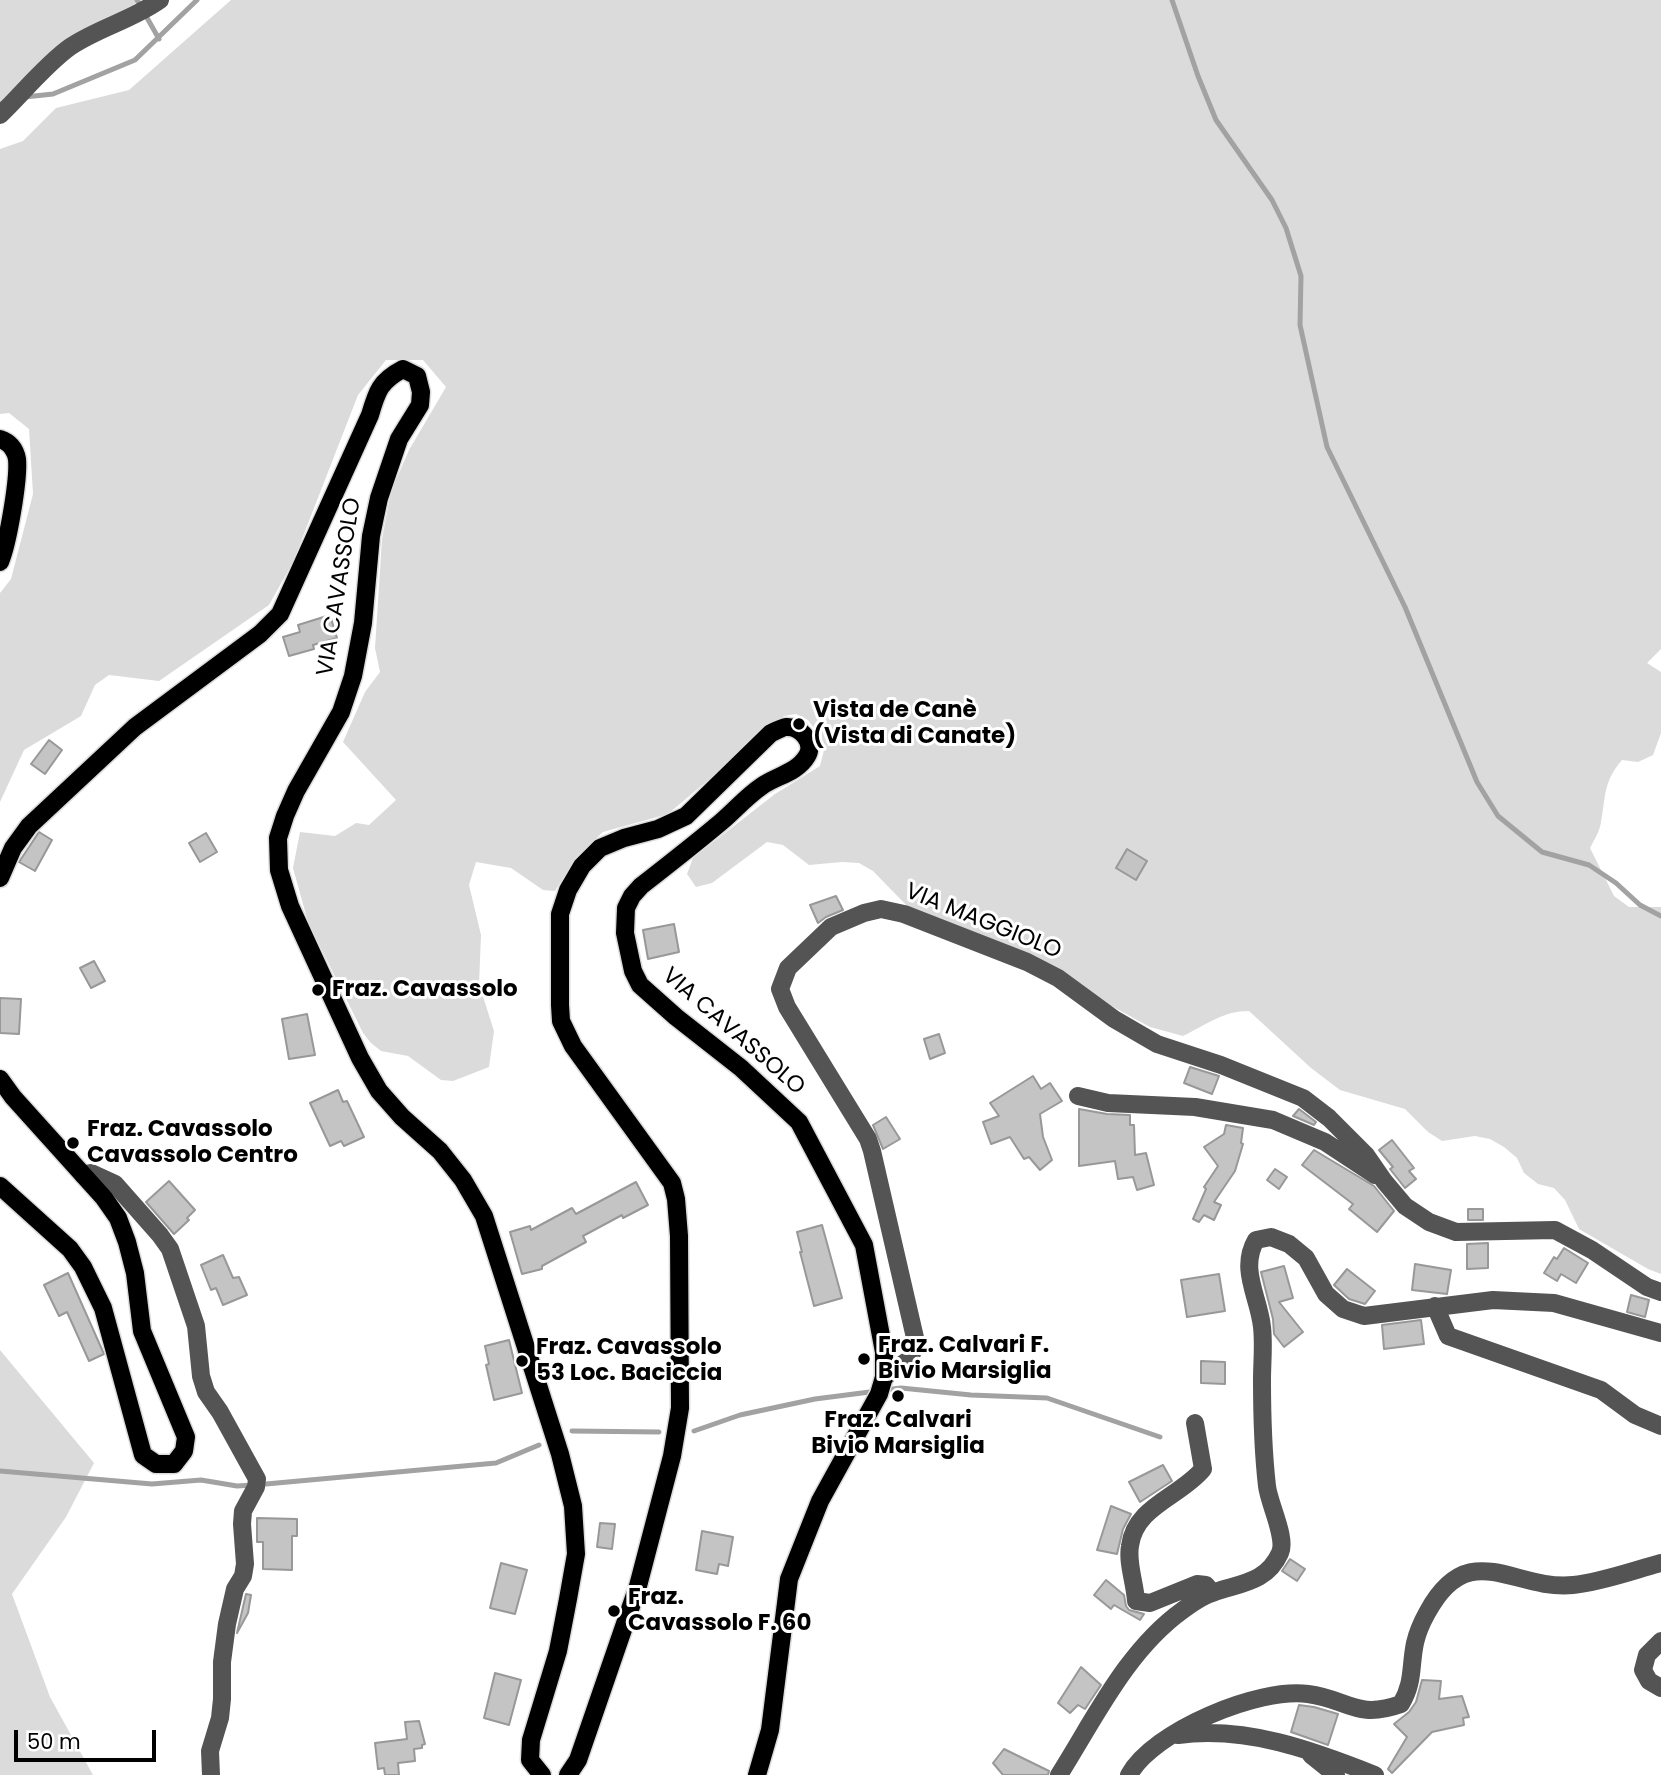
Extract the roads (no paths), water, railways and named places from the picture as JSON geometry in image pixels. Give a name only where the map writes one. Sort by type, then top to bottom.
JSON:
[{"type":"main road","name":"VIA CAVASSOLO","points":[[0,878],[8,856],[29,826],[135,727],[260,634],[280,614],[370,415],[378,388],[391,375],[403,369],[417,376],[421,392],[420,405],[399,439],[379,498],[372,536],[363,623],[353,676],[341,712],[296,791],[285,816],[278,838],[279,870],[289,906],[360,1058],[379,1091],[401,1117],[440,1150],[463,1180],[484,1216],[562,1461],[573,1506],[576,1553],[558,1651],[531,1740],[530,1760],[542,1775]]},
{"type":"main road","points":[[0,439],[12,446],[17,459],[8,536],[0,562]]},
{"type":"main road","name":"VIA CAVASSOLO","points":[[568,1775],[578,1760],[638,1586],[673,1456],[680,1408],[679,1236],[676,1199],[668,1177],[573,1046],[565,1030],[559,1005],[560,914],[568,890],[582,866],[600,848],[624,838],[659,830],[686,816],[771,733],[786,727],[801,731],[808,739],[807,756],[791,771],[764,784],[746,798],[724,820],[641,886],[626,908],[625,933],[633,971],[640,985],[741,1068],[799,1122],[864,1245],[883,1342],[882,1383]]},
{"type":"main road","points":[[0,1079],[118,1217],[128,1242],[135,1273],[142,1331],[186,1437],[184,1451],[174,1464],[162,1465],[150,1461],[140,1447],[120,1363],[103,1308],[83,1266],[70,1249],[0,1186]]},
{"type":"main road","points":[[757,1775],[771,1730],[789,1578],[820,1501],[882,1383]]},
{"type":"street","points":[[0,115],[67,49],[89,35],[146,10],[160,0]]},
{"type":"street","name":"VIA MAGGIOLO","points":[[882,1383],[910,1360],[916,1342],[872,1151],[868,1139],[787,1007],[779,989],[788,968],[831,927],[881,909],[904,914],[1027,962],[1058,978],[1114,1018],[1157,1044],[1221,1065],[1303,1098],[1329,1118],[1366,1155],[1405,1206],[1429,1222],[1457,1233],[1556,1230],[1592,1250],[1647,1287],[1661,1292]]},
{"type":"street","points":[[1078,1096],[1108,1103],[1195,1107],[1273,1121],[1325,1142],[1384,1181]]},
{"type":"street","points":[[83,1175],[91,1173],[115,1184],[170,1249],[196,1326],[201,1376],[206,1392],[257,1479],[256,1488],[243,1511],[245,1564],[243,1576],[234,1589],[227,1623],[222,1662],[222,1699],[211,1751],[211,1775]]},
{"type":"street","points":[[1059,1775],[1127,1666],[1172,1619],[1213,1592],[1246,1584],[1264,1576],[1281,1551],[1283,1541],[1267,1490],[1262,1432],[1262,1326],[1249,1268],[1250,1252],[1256,1240],[1271,1237],[1289,1244],[1306,1258],[1326,1294],[1343,1309],[1364,1316],[1493,1300],[1553,1303],[1661,1333]]},
{"type":"street","points":[[1435,1306],[1448,1336],[1601,1390],[1635,1415],[1661,1426]]},
{"type":"street","points":[[1195,1423],[1203,1469],[1193,1480],[1139,1520],[1129,1549],[1136,1601],[1150,1603],[1197,1584],[1206,1585],[1213,1592]]},
{"type":"street","points":[[1129,1775],[1150,1749],[1182,1727],[1275,1694],[1308,1694],[1364,1711],[1382,1711],[1401,1704],[1409,1691],[1415,1642],[1426,1614],[1439,1594],[1456,1577],[1480,1571],[1509,1574],[1547,1584],[1573,1585],[1661,1563]]},
{"type":"street","points":[[1661,1641],[1647,1656],[1643,1670],[1649,1681],[1661,1688]]},
{"type":"street","points":[[1168,1737],[1214,1732],[1260,1738],[1300,1746],[1375,1775]]},
{"type":"street","points":[[1300,1746],[1336,1775]]},
{"type":"waterway","points":[[137,0],[159,39]]},
{"type":"waterway","points":[[25,97],[53,94],[135,60],[197,0]]},
{"type":"waterway","points":[[1172,0],[1216,120],[1272,200],[1286,228],[1301,276],[1300,325],[1327,447],[1405,607],[1477,782],[1498,816],[1542,852],[1589,865],[1616,883],[1640,905],[1661,916]]},
{"type":"waterway","points":[[694,1431],[740,1415],[815,1399],[901,1388],[971,1395],[1047,1398],[1160,1437]]},
{"type":"waterway","points":[[572,1431],[659,1432]]},
{"type":"waterway","points":[[266,1484],[496,1463],[539,1445]]},
{"type":"waterway","points":[[0,1471],[152,1484],[201,1480],[237,1486],[254,1485]]},
{"type":"place","name":"Vista de Canè (Vista di Canate)","points":[[799,724]]},
{"type":"place","name":"Fraz. Cavassolo","points":[[318,990]]},
{"type":"place","name":"Fraz. Cavassolo Cavassolo Centro","points":[[73,1143]]},
{"type":"place","name":"Fraz. Calvari F. Bivio Marsiglia","points":[[864,1359]]},
{"type":"place","name":"Fraz. Cavassolo 53 Loc. Baciccia","points":[[522,1361]]},
{"type":"place","name":"Fraz. Calvari Bivio Marsiglia","points":[[898,1396]]},
{"type":"place","name":"Fraz. Cavassolo F. 60","points":[[614,1611]]}]
